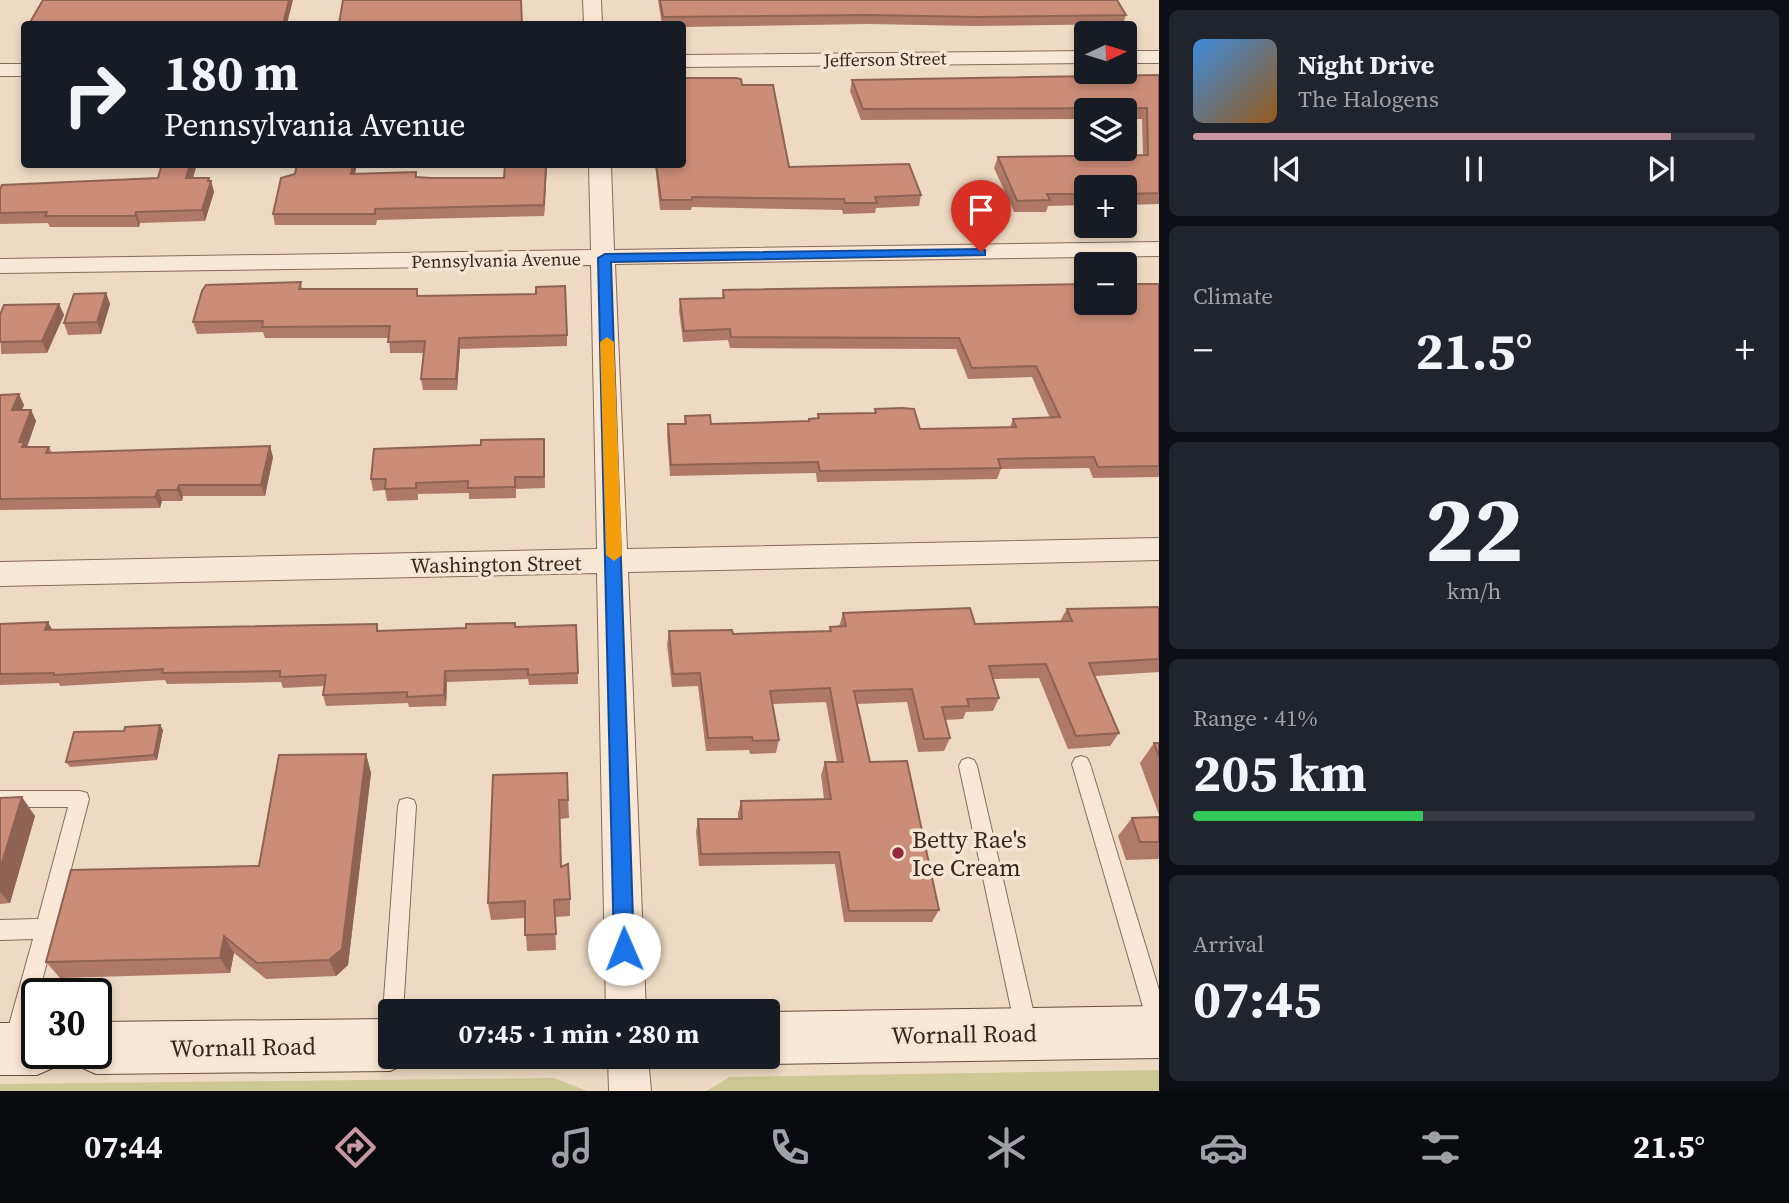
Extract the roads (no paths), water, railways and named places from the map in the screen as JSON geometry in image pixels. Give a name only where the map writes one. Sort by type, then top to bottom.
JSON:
[{"type":"main road","name":"Wornall Road","points":[[780,1038],[1159,1032]]},
{"type":"main road","name":"Wornall Road","points":[[112,1048],[378,1045]]},
{"type":"street","points":[[592,0],[593,21]]},
{"type":"street","name":"Jefferson Street","points":[[686,61],[1074,57]]},
{"type":"street","points":[[1138,57],[1159,57]]},
{"type":"street","points":[[0,70],[21,70]]},
{"type":"street","points":[[600,168],[626,999]]},
{"type":"street","name":"Pennsylvania Avenue","points":[[0,267],[1159,249]]},
{"type":"street","name":"Washington Street","points":[[0,574],[1159,549]]},
{"type":"street","points":[[629,1069],[630,1091]]},
{"type":"lane","points":[[1081,764],[1159,1024]]},
{"type":"lane","points":[[968,766],[1027,1033]]},
{"type":"lane","points":[[0,799],[80,799],[45,929],[17,1049]]},
{"type":"lane","points":[[394,999],[407,806]]},
{"type":"lane","points":[[0,930],[45,929]]},
{"type":"place","name":"Betty Rae's Ice Cream","points":[[898,853]]}]
